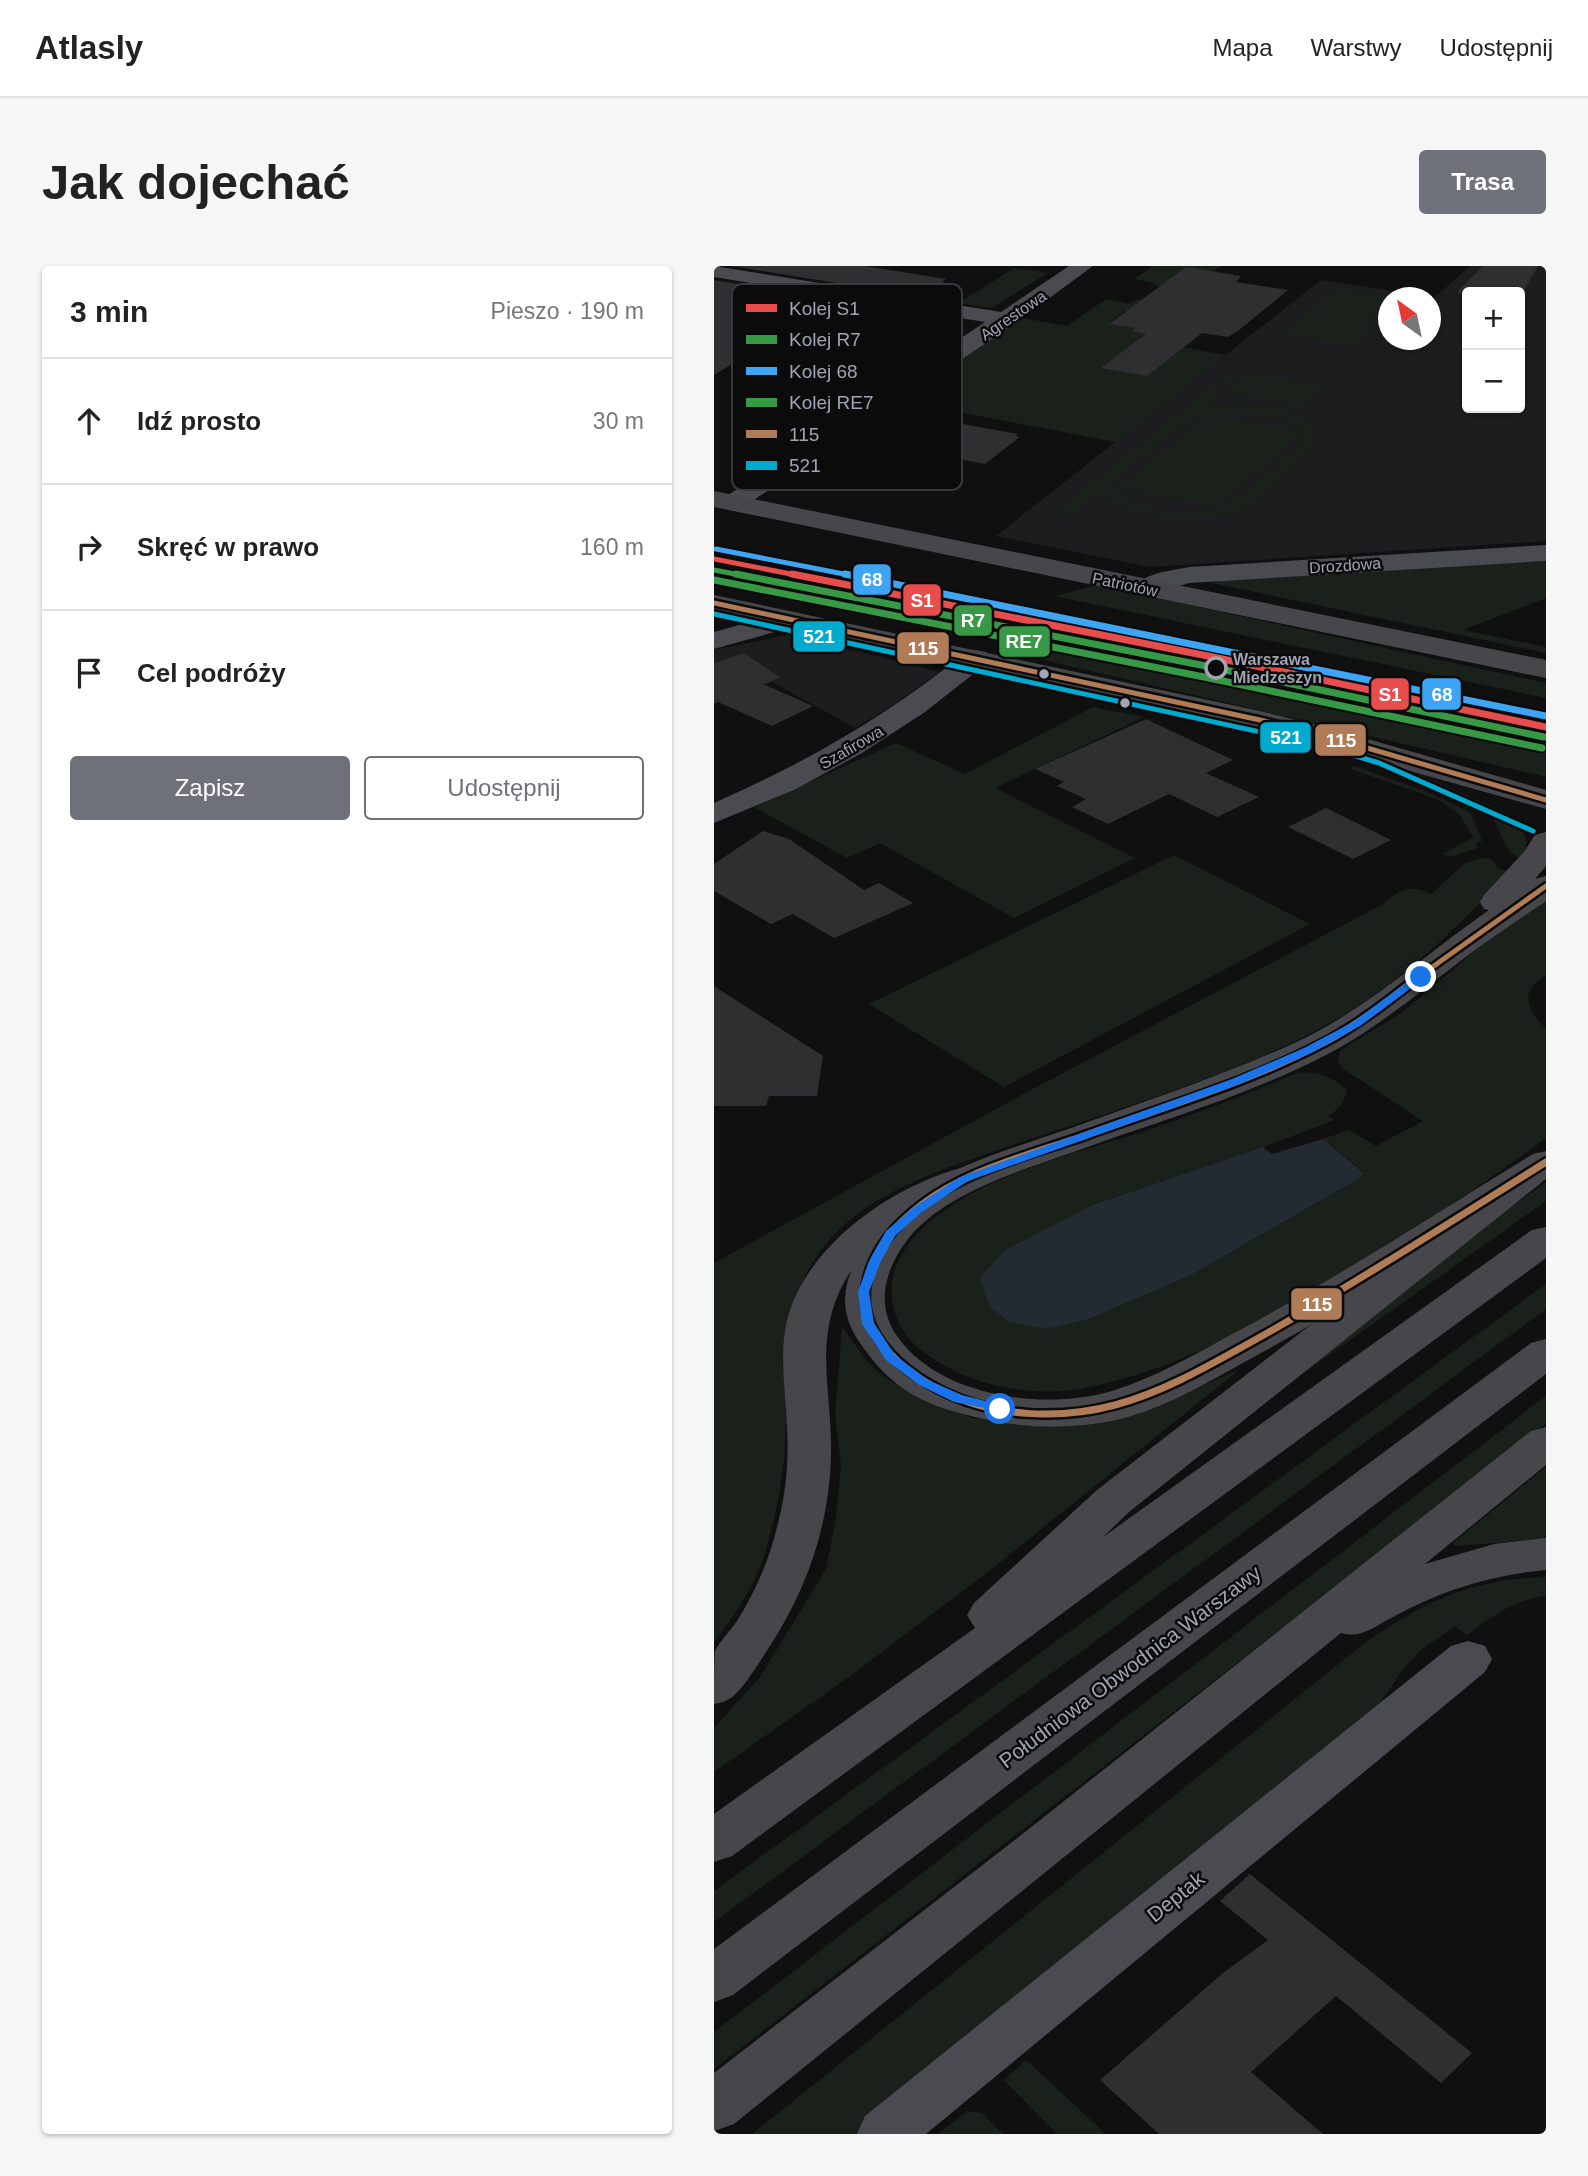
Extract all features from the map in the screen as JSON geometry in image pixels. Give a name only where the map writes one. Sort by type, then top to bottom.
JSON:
[{"type":"main road","name":"Patriotów","points":[[723,501],[1544,669]]},
{"type":"main road","points":[[714,603],[1260,720],[1383,753],[1469,765],[1546,785]]},
{"type":"main road","points":[[1383,753],[1544,823],[1536,857],[1454,950]]},
{"type":"main road","points":[[714,1686],[746,1649],[782,1586],[800,1530],[809,1457],[805,1334],[817,1295],[840,1258],[874,1227],[909,1205],[964,1179],[1236,1081],[1307,1051],[1357,1024],[1454,950],[1546,886]]},
{"type":"main road","points":[[964,1179],[918,1209],[890,1234],[875,1261],[863,1292],[868,1324],[891,1357],[923,1382],[958,1399],[1054,1414],[1112,1406],[1166,1387],[1205,1368],[1307,1311],[1537,1169]]},
{"type":"main road","points":[[864,1731],[1114,1501],[1537,1169]]},
{"type":"main road","points":[[714,1840],[1546,1239]]},
{"type":"main road","name":"Południowa Obwodnica Warszawy","points":[[714,1979],[1546,1353]]},
{"type":"main road","points":[[714,2106],[1032,1856],[1546,1442]]},
{"type":"main road","points":[[1245,1683],[1382,1601],[1426,1582],[1478,1563],[1517,1555],[1546,1554]]},
{"type":"street","name":"Agrestowa","points":[[962,347],[1083,266]]},
{"type":"street","points":[[714,271],[793,284]]},
{"type":"street","points":[[962,312],[1006,319]]},
{"type":"street","name":"Agrestowa","points":[[723,501],[740,490]]},
{"type":"street","name":"Drozdowa","points":[[1147,588],[1160,581],[1189,575],[1546,552]]},
{"type":"street","points":[[714,641],[789,619]]},
{"type":"street","name":"Szafirowa","points":[[714,814],[792,781],[875,733],[921,704],[976,658]]},
{"type":"street","name":"Deptak","points":[[885,2134],[1468,1659]]},
{"type":"shaded area","points":[[1153,266],[1221,266],[1212,272],[1162,290],[1154,283],[1134,279]]},
{"type":"shaded area","points":[[1470,266],[1546,266],[1546,541],[1150,567],[996,536],[1321,280],[1378,288],[1378,350],[1441,350],[1441,292]]},
{"type":"shaded area","points":[[1014,268],[1048,273],[991,308],[962,303]]},
{"type":"shaded area","points":[[1338,289],[1378,295],[1378,327],[1355,346],[1280,333]]},
{"type":"shaded area","points":[[1106,299],[1130,304],[1138,299],[1143,300],[1152,316],[1125,311],[1109,323],[1135,328],[1132,331],[1146,334],[1139,339],[1226,355],[1116,442],[962,413],[962,359],[1023,318],[1067,326]]},
{"type":"shaded area","points":[[1232,371],[1241,372],[1214,391],[1221,393],[1205,408],[1268,407],[1299,416],[1311,425],[1318,436],[1313,448],[1276,484],[1253,503],[1237,511],[1197,518],[1152,515],[1132,510],[1100,492],[1071,515],[1055,512]],"holes":[[[1237,412],[1272,415],[1289,421],[1301,431],[1210,415]],[[1208,415],[1119,487],[1117,481],[1123,473],[1186,422]],[[1301,433],[1302,439],[1276,467],[1238,496],[1218,506]],[[1120,488],[1214,507],[1191,511],[1163,510],[1150,508],[1128,497]]]},
{"type":"shaded area","points":[[1247,373],[1325,386],[1302,406],[1223,392]]},
{"type":"shaded area","points":[[1546,561],[1546,598],[1463,630],[1546,647],[1546,653],[1212,583],[1218,579]]},
{"type":"shaded area","points":[[1098,585],[1546,683],[1546,698],[1054,596]]},
{"type":"shaded area","points":[[1006,633],[1546,747],[1546,777],[1005,651],[995,641]]},
{"type":"shaded area","points":[[787,635],[939,672],[855,728],[772,682],[714,704],[714,650]]},
{"type":"shaded area","points":[[1093,707],[1144,717],[995,788],[1135,858],[1014,918],[880,843],[847,858],[754,807],[896,743],[965,774]]},
{"type":"shaded area","points":[[1371,760],[1423,776],[1509,814],[1524,835],[1526,847],[1523,853],[1519,858],[1513,854],[1491,815],[1474,801],[1431,781]]},
{"type":"shaded area","points":[[1354,766],[1422,790],[1466,810],[1471,814],[1482,841],[1476,844],[1477,848],[1450,857],[1442,854],[1474,837],[1459,814],[1437,799],[1348,768]]},
{"type":"shaded area","points":[[1174,855],[1310,924],[1004,1087],[869,1004]]},
{"type":"shaded area","points":[[1481,858],[1491,859],[1498,868],[1509,872],[1422,957],[1384,988],[1343,1015],[1299,1039],[1230,1070],[920,1179],[872,1204],[832,1237],[811,1264],[798,1293],[791,1324],[787,1355],[785,1450],[778,1502],[766,1550],[748,1592],[714,1643],[714,1263],[1027,1092],[1383,904],[1394,895],[1411,889],[1431,894],[1464,864]]},
{"type":"shaded area","points":[[1546,894],[1546,975],[1532,988],[1528,1001],[1546,1029],[1546,1138],[1449,1206],[1384,1249],[1258,1322],[1184,1357],[1107,1383],[1047,1392],[997,1386],[965,1376],[942,1364],[917,1347],[904,1332],[892,1300],[893,1276],[897,1264],[918,1233],[949,1207],[1027,1169],[1179,1119],[1297,1073],[1324,1075],[1347,1090],[1340,1105],[1328,1116],[1335,1120],[1095,1204],[1193,1274],[1358,1179],[1364,1172],[1323,1139],[1349,1130],[1376,1146],[1423,1121],[1345,1070],[1338,1063],[1340,1051],[1404,1011]]},
{"type":"shaded area","points":[[1323,1139],[1364,1173],[1358,1179],[1193,1274],[1088,1319],[1046,1329],[1009,1322],[989,1306],[980,1277],[1007,1249],[1095,1204],[1263,1147],[1272,1154]]},
{"type":"shaded area","points":[[1546,1182],[1546,1201],[1256,1407],[1441,1258]]},
{"type":"shaded area","points":[[1546,1284],[1546,1309],[714,1922],[714,1891]]},
{"type":"shaded area","points":[[842,1327],[866,1360],[885,1378],[925,1399],[972,1418],[1028,1425],[1161,1403],[1239,1370],[998,1564],[856,1672],[714,1772],[714,1728],[760,1677],[826,1569],[836,1518],[841,1465],[835,1414]]},
{"type":"shaded area","points":[[1546,1396],[1546,1423],[714,2069],[714,2032]]},
{"type":"shaded area","points":[[1546,1467],[1546,1539],[1455,1546],[1453,1543]]},
{"type":"shaded area","points":[[1546,1577],[1546,1596],[1513,1605],[1467,1635],[1455,1626],[1421,1650],[1403,1669],[1377,1708],[856,2134],[752,2134],[1365,1643],[1408,1615],[1450,1595],[1495,1582]]},
{"type":"shaded area","points":[[1026,2060],[1106,2134],[1057,2134],[1004,2080]]},
{"type":"shaded area","points":[[967,2111],[982,2113],[1003,2134],[938,2134]]},
{"type":"building","points":[[731,266],[865,266],[946,279],[942,282],[944,284],[842,284]]},
{"type":"building","points":[[1483,266],[1538,266],[1525,288],[1462,287]]},
{"type":"building","points":[[1186,267],[1241,276],[1236,282],[1288,290],[1238,331],[1228,337],[1202,333],[1147,376],[1101,368],[1146,334],[1131,331],[1135,328],[1109,324]]},
{"type":"building","points":[[714,280],[738,284],[732,284],[732,364],[714,375]]},
{"type":"building","points":[[962,424],[1018,434],[1015,436],[1020,437],[985,464],[962,460]]},
{"type":"building","points":[[744,653],[781,678],[763,684],[813,706],[772,726],[718,702],[714,704],[714,663]]},
{"type":"building","points":[[1146,719],[1233,760],[1206,773],[1259,797],[1217,817],[1169,794],[1108,824],[1072,807],[1086,799],[1057,786],[1064,782],[1035,769]]},
{"type":"building","points":[[1326,808],[1391,840],[1353,859],[1288,827]]},
{"type":"building","points":[[763,831],[789,839],[864,890],[879,883],[913,903],[834,938],[793,914],[771,924],[714,891],[714,864]]},
{"type":"building","points":[[714,986],[823,1056],[817,1096],[769,1096],[766,1106],[714,1106]]},
{"type":"building","points":[[1250,1874],[1472,2053],[1441,2083],[1336,1996],[1251,2072],[1323,2134],[1159,2134],[1100,2080],[1223,1973],[1268,1940],[1220,1901]]},
{"type":"rail line","name":"68","points":[[716,549],[1210,646],[1546,716]]},
{"type":"rail line","name":"S1","points":[[714,559],[1208,656],[1546,727]]},
{"type":"rail line","name":"R7","points":[[714,570],[1206,666],[1544,737]]},
{"type":"rail line","name":"RE7","points":[[714,580],[1204,677],[1542,748]]},
{"type":"transit line","name":"115","points":[[714,603],[1260,720],[1319,734],[1546,800]]},
{"type":"transit line","name":"521","points":[[714,614],[1316,744],[1379,763],[1533,831]]},
{"type":"transit line","name":"115","points":[[1546,886],[1452,951],[1363,1019],[1325,1042],[1220,1087],[1001,1165],[951,1186],[928,1200],[908,1216],[881,1246],[866,1285],[867,1312],[878,1338],[899,1362],[924,1382],[953,1397],[984,1407],[1051,1414],[1114,1405],[1182,1378],[1285,1323],[1546,1162]]},
{"type":"place","name":"Warszawa Miedzeszyn","points":[[1216,668]]},
{"type":"route","points":[[1000,1409],[958,1399],[923,1382],[891,1357],[868,1324],[863,1292],[875,1261],[890,1234],[918,1209],[964,1179],[1154,1112],[1307,1051],[1357,1024],[1421,977]]}]
